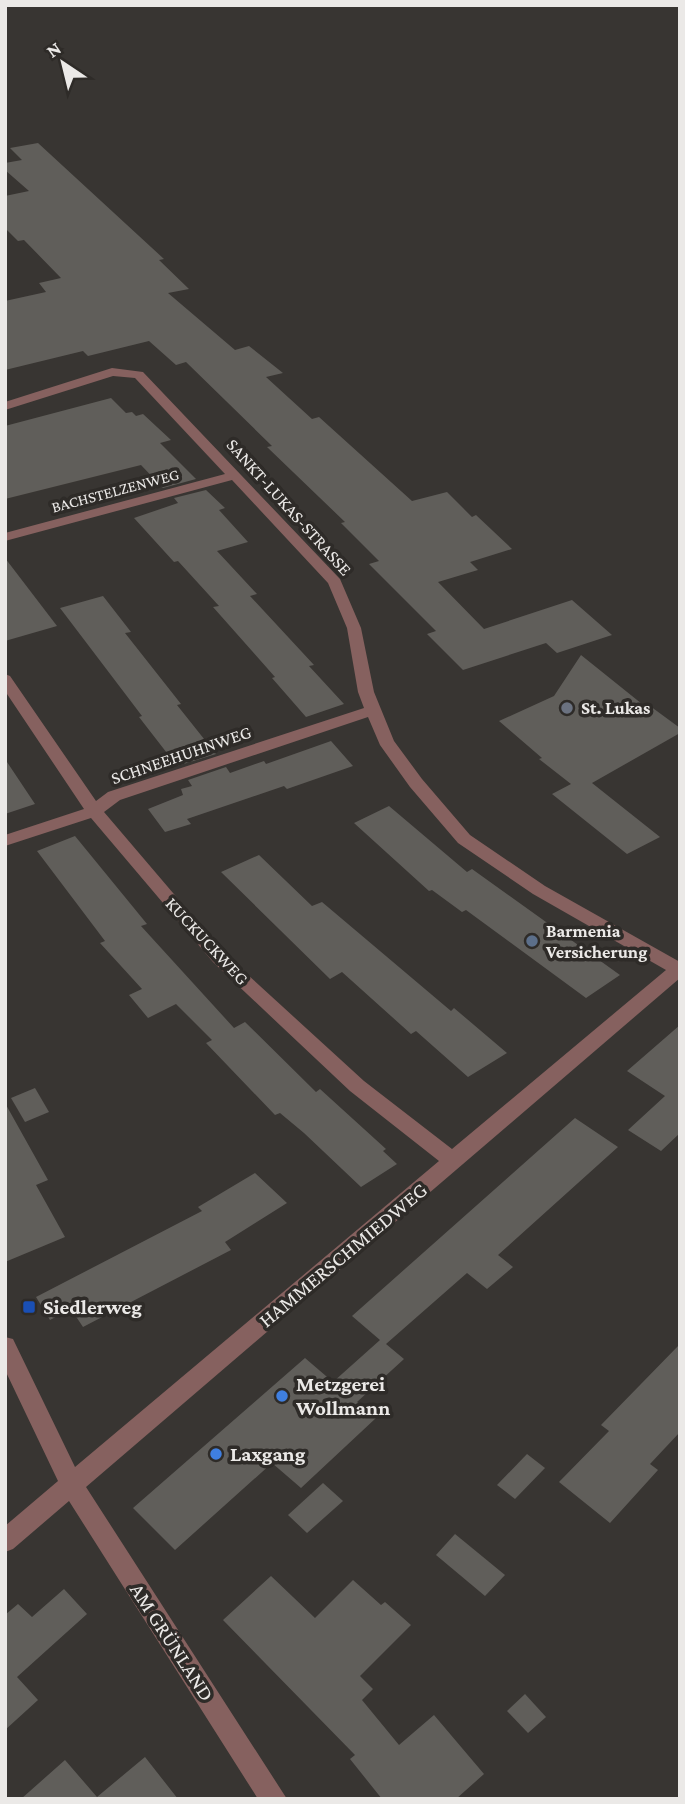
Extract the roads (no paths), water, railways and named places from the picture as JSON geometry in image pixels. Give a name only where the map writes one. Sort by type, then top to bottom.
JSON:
[{"type":"street","name":"SANKT-LUKAS-STRASSE","points":[[5,406],[112,372],[138,375],[326,571],[339,589],[354,628],[360,667],[373,710],[386,742],[416,783],[464,839],[539,890],[679,969]]},
{"type":"street","name":"BACHSTELZENWEG","points":[[5,537],[233,476]]},
{"type":"street","name":"KUCKUCKWEG","points":[[5,679],[94,811],[219,958],[357,1086],[453,1161]]},
{"type":"street","name":"SCHNEEHUHNWEG","points":[[5,841],[94,811],[114,796],[373,710]]},
{"type":"street","name":"HAMMERSCHMIEDWEG","points":[[5,1541],[679,969]]},
{"type":"street","points":[[5,1346],[72,1485]]},
{"type":"street","name":"AM GRÜNLAND","points":[[72,1485],[274,1799]]},
{"type":"place","name":"St. Lukas","points":[[567,708]]},
{"type":"place","name":"Barmenia Versicherung","points":[[532,941]]},
{"type":"place","name":"Siedlerweg","points":[[29,1307]]},
{"type":"place","name":"Metzgerei Wollmann","points":[[282,1396]]},
{"type":"place","name":"Laxgang","points":[[216,1454]]}]
